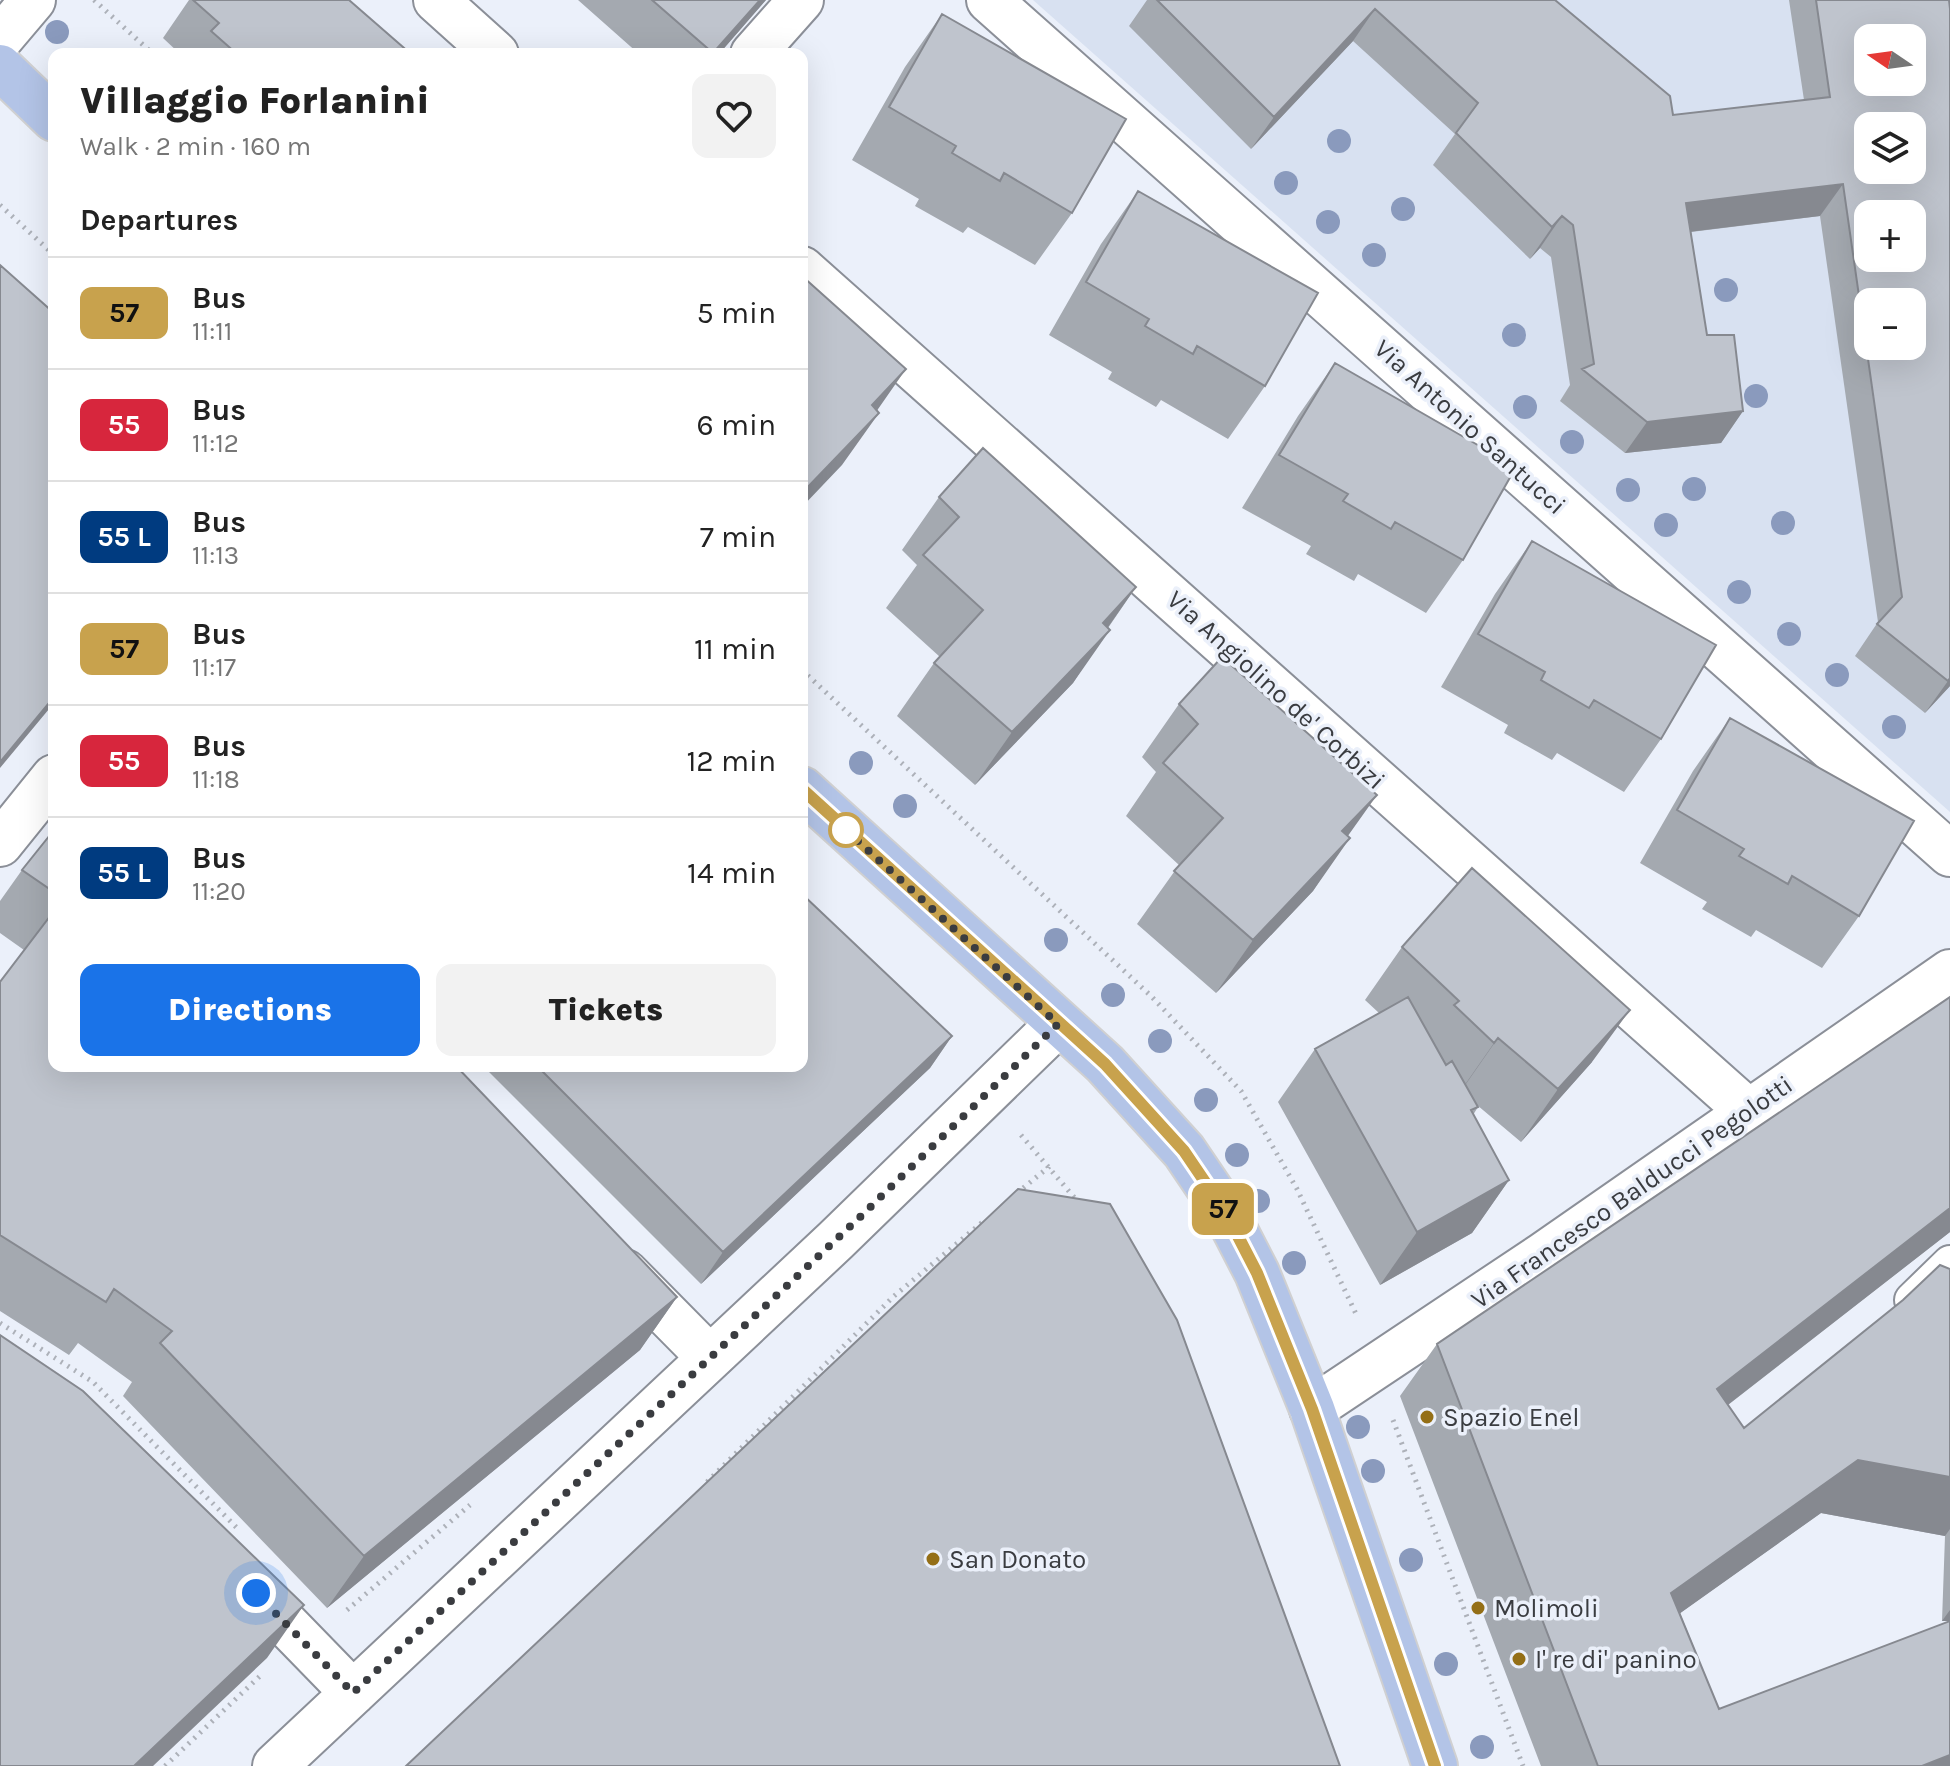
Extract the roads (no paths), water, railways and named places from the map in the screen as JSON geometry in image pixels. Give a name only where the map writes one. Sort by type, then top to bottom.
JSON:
[{"type":"main road","points":[[0,67],[48,113]]},
{"type":"main road","points":[[808,795],[1105,1064],[1184,1151],[1226,1213],[1257,1273],[1312,1409],[1435,1766]]},
{"type":"street","points":[[0,39],[33,0]]},
{"type":"street","points":[[436,0],[489,48]]},
{"type":"street","points":[[758,48],[801,0]]},
{"type":"street","name":"Via Antonio Santucci","points":[[989,0],[1950,854]]},
{"type":"street","name":"Via Angiolino de' Corbizi","points":[[808,274],[1749,1112]]},
{"type":"street","points":[[0,844],[48,784]]},
{"type":"street","name":"Via Francesco Balducci Pegolotti","points":[[1312,1409],[1950,972]]},
{"type":"street","points":[[275,1766],[974,1108],[1058,1024]]},
{"type":"street","points":[[602,1249],[710,1358]]},
{"type":"street","points":[[233,1548],[353,1693]]},
{"type":"lane","points":[[1890,1321],[1950,1263]]},
{"type":"place","name":"Spazio Enel","points":[[1427,1417]]},
{"type":"place","name":"San Donato","points":[[933,1559]]},
{"type":"place","name":"Molimoli","points":[[1478,1608]]},
{"type":"place","name":"I' re di' panino","points":[[1519,1659]]}]
